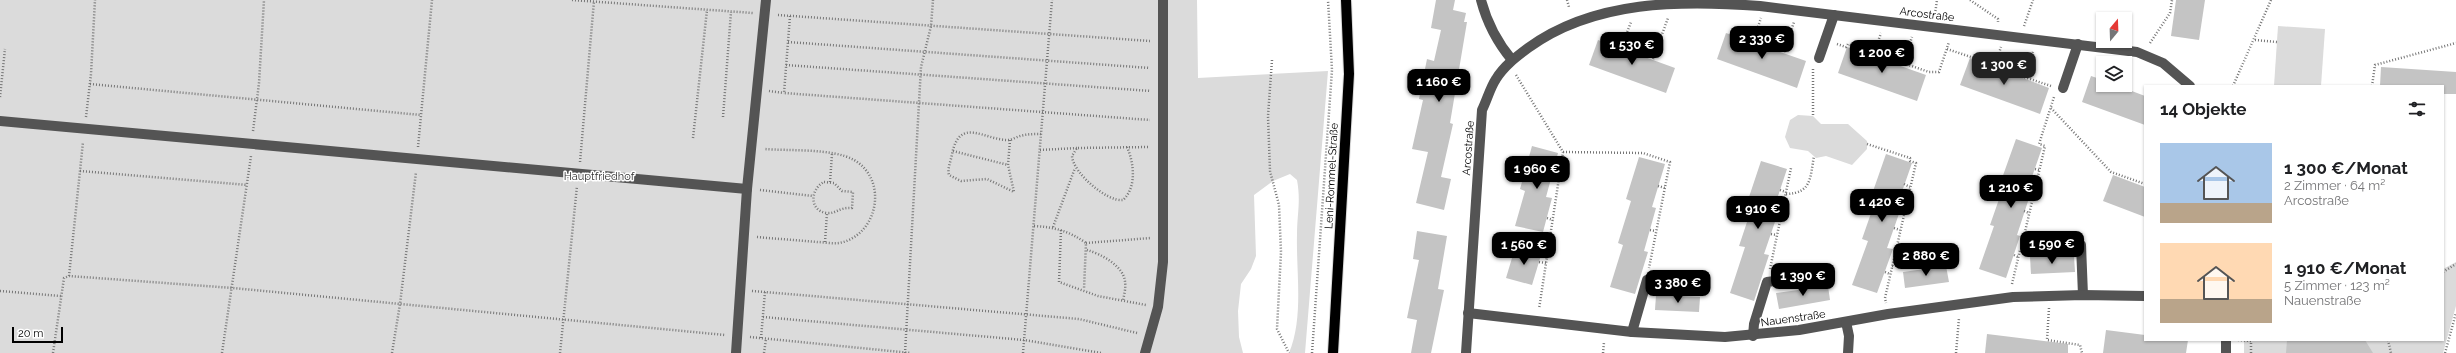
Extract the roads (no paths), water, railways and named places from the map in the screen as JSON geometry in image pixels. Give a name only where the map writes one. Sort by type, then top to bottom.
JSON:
[{"type":"main road","name":"Leni-Rommel-Straße","points":[[1333,353],[1349,74],[1346,0]]},
{"type":"street","points":[[736,353],[747,189],[766,0]]},
{"type":"street","points":[[1145,353],[1158,307],[1164,237],[1163,0]]},
{"type":"street","points":[[1481,0],[1489,26],[1499,44],[1512,60]]},
{"type":"street","name":"Arcostraße","points":[[1466,353],[1482,110],[1495,80],[1512,60],[1544,35],[1581,17],[1631,6],[1706,2],[1834,15],[2078,44],[2144,55],[2163,63],[2189,85]]},
{"type":"street","points":[[1819,58],[1834,15]]},
{"type":"street","points":[[2061,88],[2078,44]]},
{"type":"street","points":[[0,121],[747,189]]},
{"type":"street","points":[[2032,246],[2081,245],[2083,295]]},
{"type":"street","points":[[1753,336],[1754,324],[1767,282],[1818,275]]},
{"type":"street","points":[[1632,332],[1647,280],[1701,284]]},
{"type":"street","name":"Nauenstraße","points":[[1468,313],[1632,332],[1695,336],[1753,336],[1960,303],[2013,297],[2083,295],[2144,296]]},
{"type":"street","points":[[1846,322],[1849,336],[1848,353]]},
{"type":"street","points":[[2226,341],[2226,353]]},
{"type":"park label","name":"Hauptfriedhof","points":[[599,176]]}]
